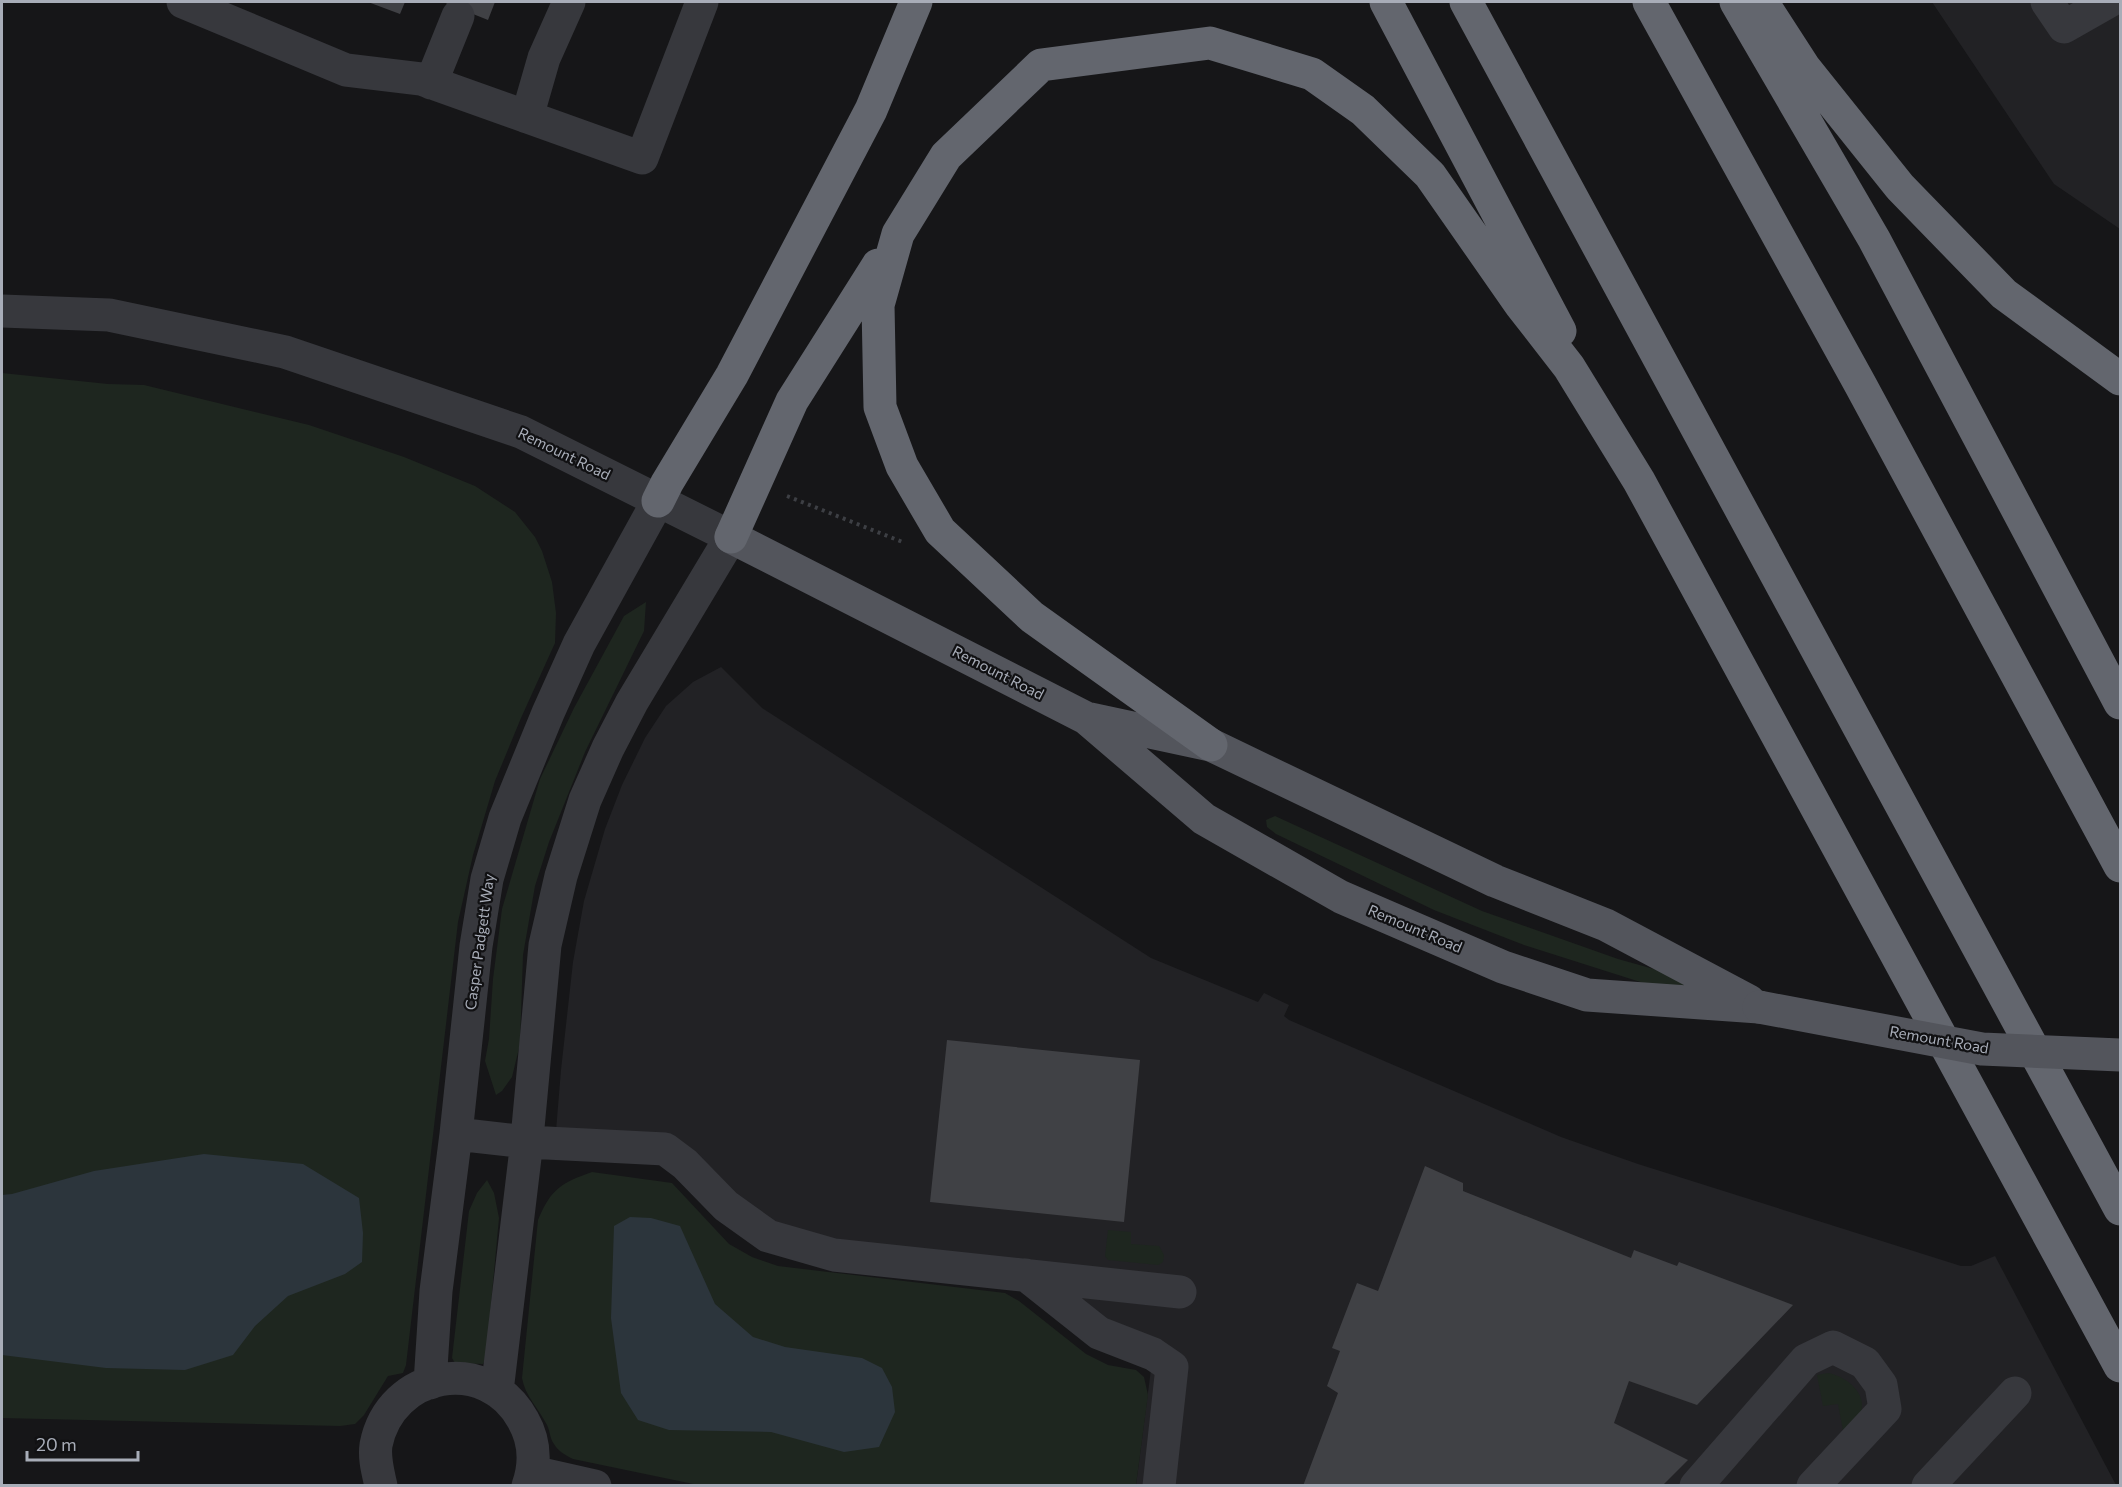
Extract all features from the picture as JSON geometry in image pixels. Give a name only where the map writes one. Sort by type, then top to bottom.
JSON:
[{"type":"highway","points":[[658,501],[732,375],[871,110],[916,2]]},
{"type":"highway","points":[[1386,2],[1639,481],[2121,1366]]},
{"type":"highway","points":[[1466,2],[2121,1209]]},
{"type":"highway","points":[[1649,2],[1860,384],[2121,866]]},
{"type":"highway","points":[[1736,2],[1874,239],[2121,703]]},
{"type":"highway","points":[[1762,2],[1804,67],[1900,186],[2004,294],[2121,379]]},
{"type":"highway","points":[[731,537],[792,400],[946,156],[1041,65],[1210,43],[1312,74],[1363,110],[1430,175],[1520,304],[1569,367],[1639,481]]},
{"type":"highway","points":[[898,234],[878,305],[880,407],[902,466],[940,531],[1032,617],[1210,745]]},
{"type":"main road","name":"Remount Road","points":[[731,537],[1086,718],[1204,819],[1341,897],[1503,967],[1587,994],[1759,1007],[1982,1049],[2121,1054]]},
{"type":"main road","name":"Remount Road","points":[[1086,718],[1210,745],[1495,881],[1606,926],[1759,1007]]},
{"type":"street","points":[[183,2],[346,70],[421,79],[642,158],[702,2]]},
{"type":"street","points":[[527,117],[544,58],[569,2]]},
{"type":"street","points":[[2047,2],[2064,27],[2108,2]]},
{"type":"street","points":[[431,84],[458,16]]},
{"type":"street","name":"Remount Road","points":[[2,311],[109,315],[285,352],[521,432],[731,537]]},
{"type":"street","name":"Casper Padgett Way","points":[[430,1383],[436,1291],[476,946],[487,879],[506,818],[548,713],[579,644],[658,501]]},
{"type":"street","points":[[497,1390],[527,1142],[545,945],[561,876],[585,800],[608,748],[632,702],[731,537]]},
{"type":"street","points":[[456,1134],[527,1142],[665,1149],[685,1164],[726,1206],[768,1236],[834,1256],[1180,1293]]},
{"type":"street","points":[[1026,1275],[1099,1333],[1153,1354],[1172,1367],[1159,1485]]},
{"type":"street","points":[[1696,1485],[1806,1360],[1833,1347],[1865,1364],[1881,1385],[1886,1409],[1813,1485]]},
{"type":"street","points":[[381,1485],[376,1467],[376,1447],[381,1427],[391,1410],[405,1395],[423,1384],[442,1379],[462,1378],[484,1383],[497,1390],[518,1410],[528,1429],[534,1450],[530,1479],[595,1485]]},
{"type":"street","points":[[1928,1485],[2014,1393]]},
{"type":"path","points":[[783,494],[907,544]]},
{"type":"shaded area","points":[[1932,2],[2120,2],[2120,229],[2054,184]]},
{"type":"shaded area","points":[[2,373],[108,384],[144,385],[309,425],[404,457],[475,486],[515,512],[535,537],[542,551],[552,582],[556,613],[555,643],[495,781],[473,855],[458,922],[406,1365],[403,1373],[388,1376],[364,1415],[355,1424],[340,1426],[2,1418]]},
{"type":"shaded area","points":[[646,602],[644,631],[585,752],[549,842],[535,886],[523,955],[520,1044],[512,1077],[502,1091],[496,1095],[485,1061],[502,909],[540,779],[574,708],[624,616]]},
{"type":"shaded area","points":[[721,667],[762,708],[1151,958],[1258,1002],[1264,993],[1289,1005],[1284,1016],[1289,1020],[1561,1137],[1638,1164],[1961,1266],[1971,1266],[1995,1256],[2116,1485],[1136,1485],[1153,1354],[1026,1275],[768,1236],[685,1164],[555,1143],[573,962],[584,901],[605,829],[622,785],[645,738],[666,706],[693,682]]},
{"type":"shaded area","points":[[1275,816],[1482,911],[1618,959],[1693,980],[1678,994],[1524,945],[1434,910],[1276,834],[1267,827],[1266,820]]},
{"type":"shaded area","points":[[204,1154],[303,1164],[359,1198],[363,1233],[362,1262],[345,1274],[288,1296],[255,1326],[233,1355],[185,1370],[106,1368],[2,1355],[2,1195],[94,1171]]},
{"type":"shaded area","points":[[592,1172],[672,1183],[729,1244],[752,1257],[778,1266],[1005,1293],[1019,1301],[1086,1354],[1108,1365],[1136,1370],[1144,1377],[1148,1395],[1136,1485],[703,1486],[567,1456],[553,1442],[547,1425],[529,1397],[522,1378],[538,1220],[558,1188]]},
{"type":"shaded area","points":[[487,1180],[494,1193],[499,1218],[486,1358],[483,1364],[455,1363],[452,1358],[469,1211],[477,1193]]},
{"type":"shaded area","points":[[630,1217],[651,1218],[680,1226],[715,1304],[753,1337],[785,1347],[862,1358],[882,1368],[892,1387],[895,1412],[879,1447],[844,1452],[771,1432],[669,1430],[638,1420],[621,1393],[611,1318],[614,1226]]},
{"type":"shaded area","points":[[1108,1230],[1131,1232],[1131,1244],[1159,1246],[1164,1255],[1163,1262],[1158,1265],[1108,1260],[1105,1256]]},
{"type":"shaded area","points":[[1828,1373],[1847,1381],[1861,1398],[1860,1415],[1844,1436],[1838,1404],[1823,1406],[1817,1375]]},
{"type":"building","points":[[368,2],[405,2],[400,14]]},
{"type":"building","points":[[443,2],[495,2],[488,20]]},
{"type":"building","points":[[947,1040],[1140,1060],[1124,1222],[930,1202]]},
{"type":"building","points":[[1425,1166],[1463,1183],[1463,1191],[1631,1258],[1634,1250],[1677,1266],[1679,1262],[1793,1305],[1697,1405],[1629,1381],[1614,1423],[1688,1460],[1662,1486],[1303,1486],[1338,1393],[1327,1386],[1340,1351],[1332,1348],[1357,1283],[1378,1291]]}]
